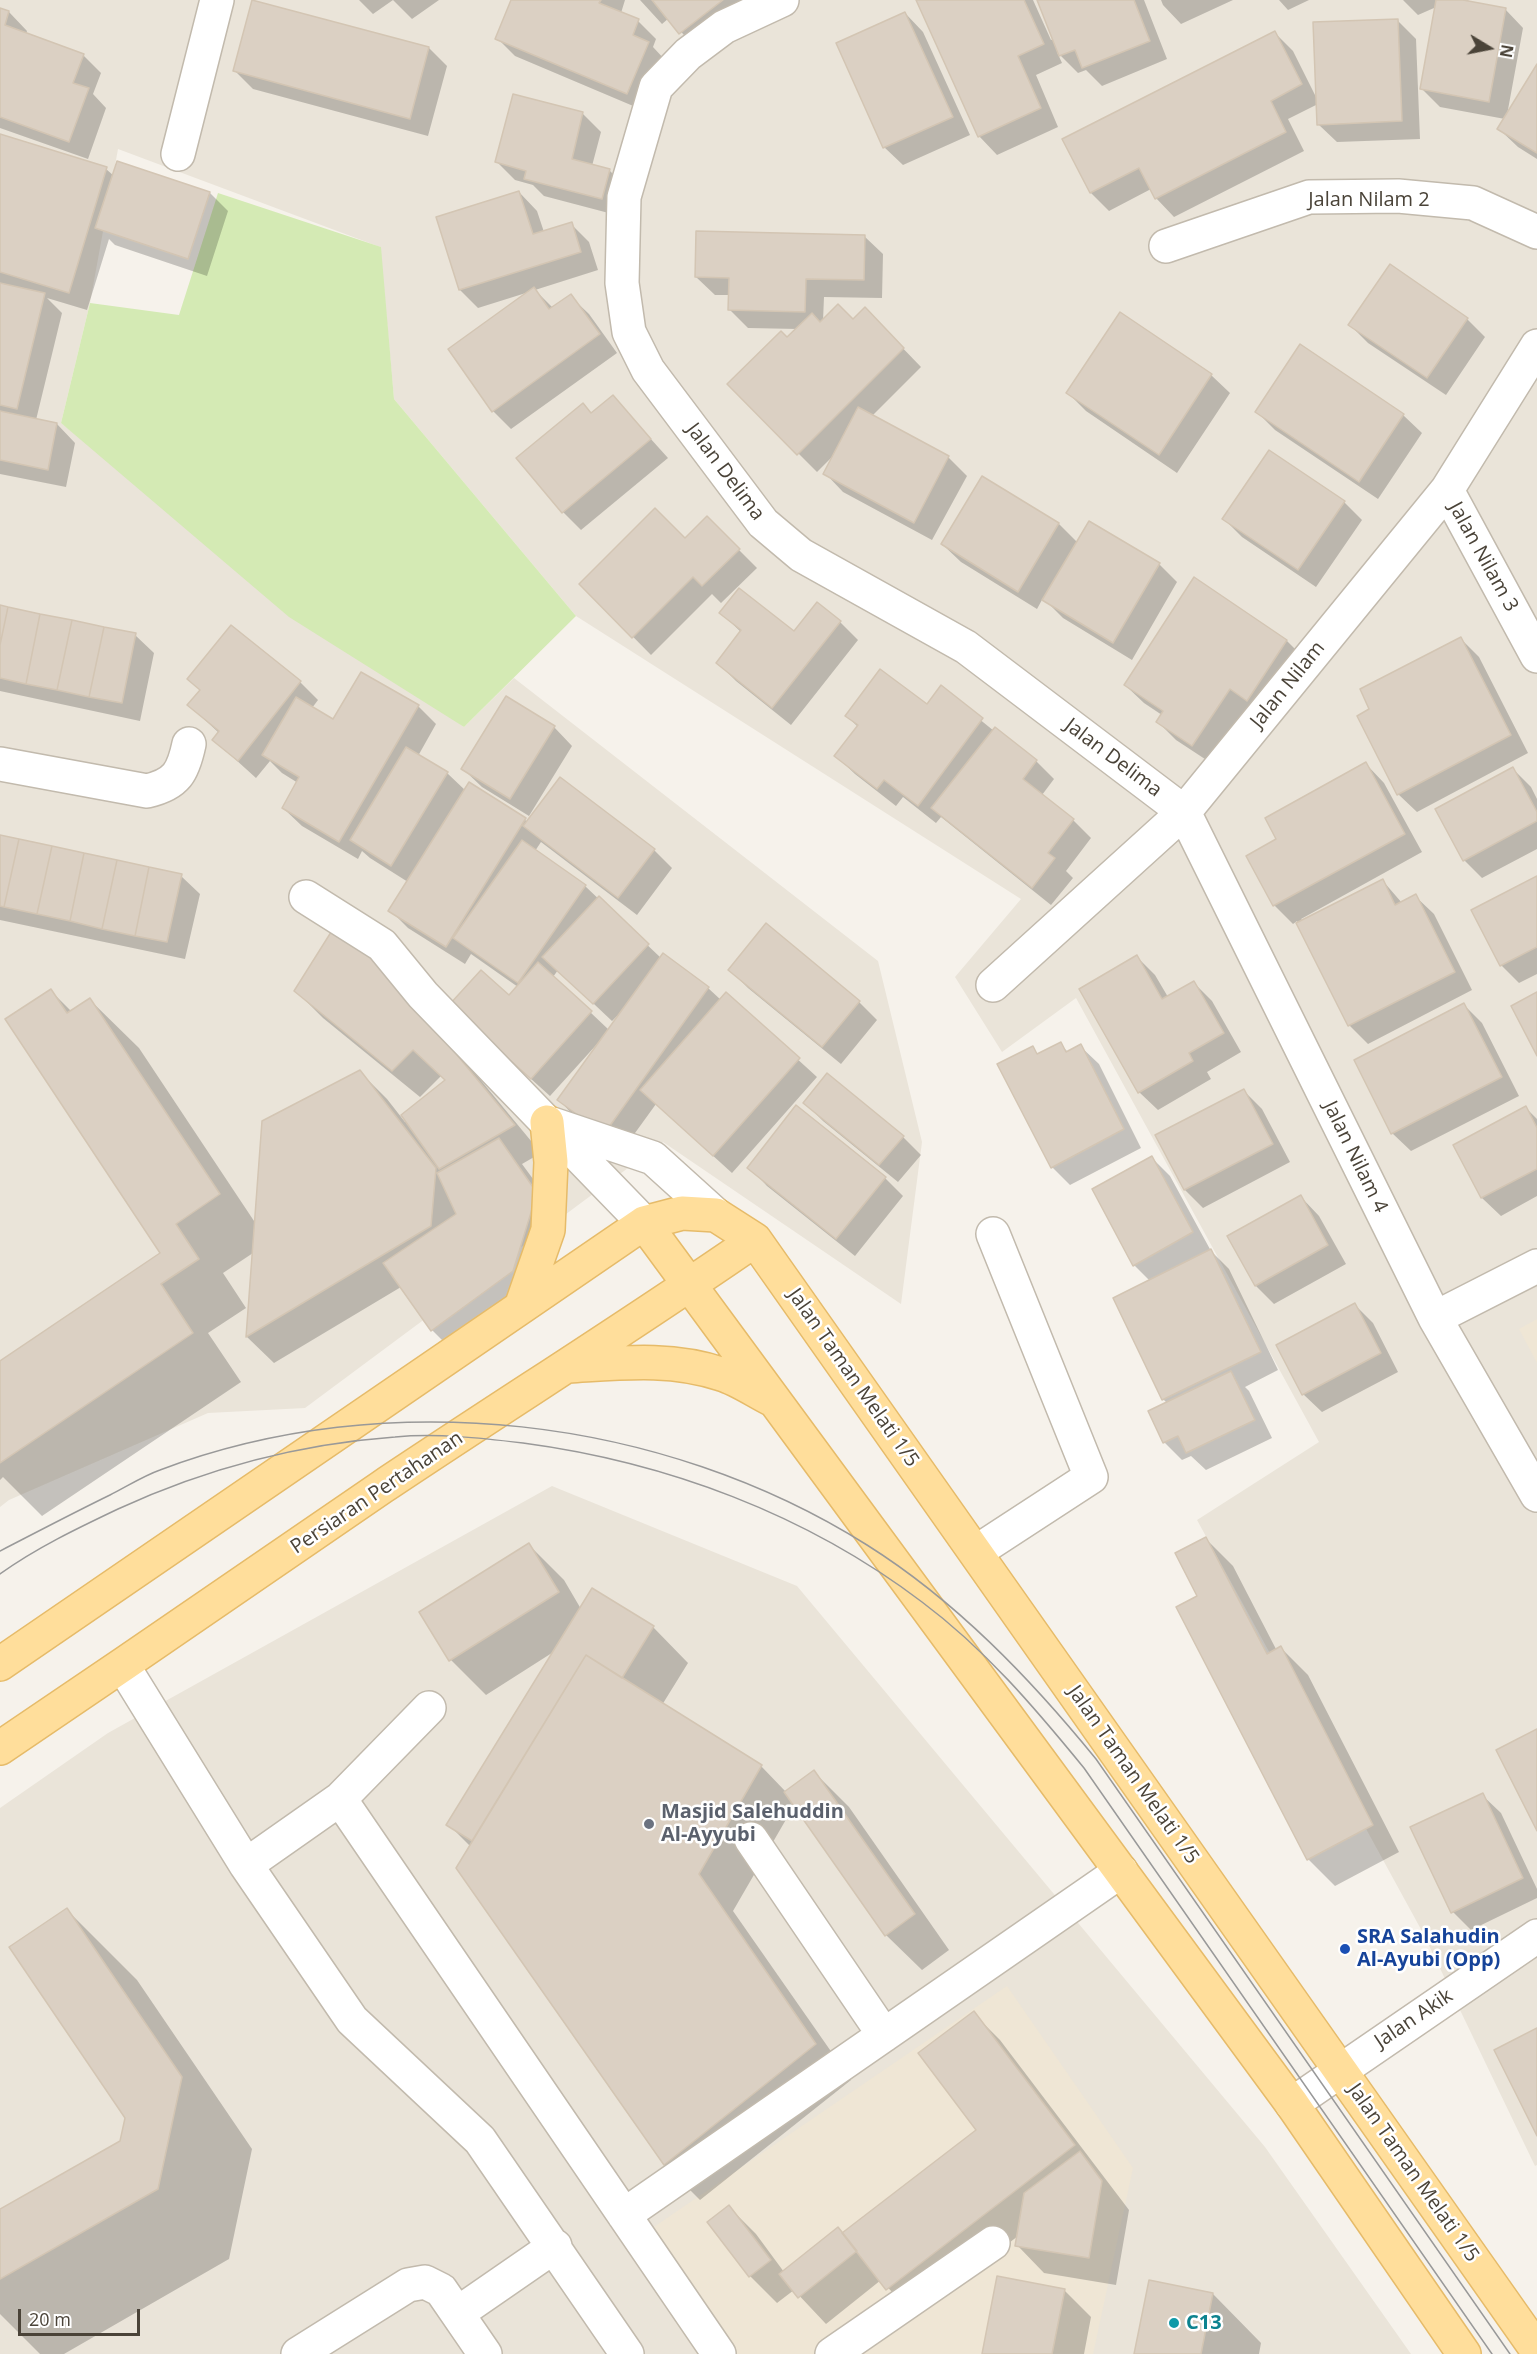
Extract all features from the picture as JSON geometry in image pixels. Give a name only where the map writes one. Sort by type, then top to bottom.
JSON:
[{"type":"main road","points":[[521,1307],[548,1230],[551,1162],[547,1122]]},
{"type":"main road","points":[[0,1664],[644,1223],[682,1213],[716,1215]]},
{"type":"main road","name":"Jalan Taman Melati 1/5","points":[[716,1215],[755,1240],[1537,2350]]},
{"type":"main road","points":[[644,1223],[778,1402],[1292,2104],[1464,2354]]},
{"type":"main road","name":"Persiaran Pertahanan","points":[[0,1748],[383,1487],[569,1366],[755,1240]]},
{"type":"main road","points":[[569,1366],[649,1361],[686,1364],[723,1374],[778,1402]]},
{"type":"street","points":[[178,154],[217,0]]},
{"type":"street","name":"Jalan Delima","points":[[782,0],[724,27],[688,54],[656,87],[624,198],[622,283],[628,332],[648,369],[762,523],[801,555],[966,647],[1184,812]]},
{"type":"street","name":"Jalan Nilam 2","points":[[1166,246],[1309,197],[1398,196],[1473,203],[1537,232]]},
{"type":"street","name":"Jalan Nilam","points":[[993,985],[1184,812],[1447,490],[1537,346]]},
{"type":"street","name":"Jalan Nilam 3","points":[[1447,490],[1537,656]]},
{"type":"street","points":[[0,764],[147,791],[163,787],[174,780],[184,767],[189,744]]},
{"type":"street","name":"Jalan Nilam 4","points":[[1184,812],[1435,1318],[1537,1495]]},
{"type":"street","points":[[306,897],[382,945],[423,995],[644,1223]]},
{"type":"street","points":[[547,1122],[653,1158],[716,1215]]},
{"type":"street","points":[[976,1552],[1091,1477],[993,1234]]},
{"type":"street","points":[[1435,1318],[1537,1266]]},
{"type":"street","points":[[123,1666],[246,1864],[352,2020],[480,2140],[555,2246],[627,2354]]},
{"type":"street","points":[[246,1864],[340,1799],[429,1708]]},
{"type":"street","points":[[340,1799],[719,2354]]},
{"type":"street","points":[[751,1839],[884,2035]]},
{"type":"street","points":[[624,2215],[1121,1871]]},
{"type":"street","name":"Jalan Akik","points":[[1292,2104],[1537,1936]]},
{"type":"street","points":[[832,2354],[993,2243]]},
{"type":"street","points":[[458,2313],[555,2246]]},
{"type":"street","points":[[298,2354],[408,2285],[425,2282],[441,2290],[485,2354]]},
{"type":"shaded area","points":[[0,0],[1537,0],[1537,2165],[1535,2166],[1423,1933],[1197,1520],[1319,1442],[1076,998],[1002,1052],[955,977],[1021,899],[576,616],[394,399],[380,247],[118,149],[90,303],[61,423],[464,727],[514,678],[878,961],[922,1142],[901,1304],[663,1142],[305,1408],[208,1413],[9,1500],[0,1507]]},
{"type":"shaded area","points":[[1537,1319],[1537,1363],[1519,1329]]},
{"type":"shaded area","points":[[552,1486],[797,1586],[1265,2147],[1411,2354],[0,2354],[0,1808],[108,1733]]},
{"type":"shaded area","points":[[1007,1986],[1133,2168],[1093,2354],[697,2354],[626,2246]]},
{"type":"green space","points":[[218,193],[381,247],[394,399],[576,616],[464,727],[289,617],[61,423],[90,303],[179,315]]},
{"type":"building","points":[[252,0],[429,47],[410,119],[233,71]]},
{"type":"building","points":[[511,0],[601,0],[599,3],[639,19],[633,35],[649,42],[627,94],[495,39]]},
{"type":"building","points":[[652,0],[723,0],[679,34]]},
{"type":"building","points":[[916,0],[1024,0],[1044,44],[1018,56],[1041,108],[978,137]]},
{"type":"building","points":[[1037,0],[1134,0],[1150,41],[1082,68],[1075,50],[1059,56]]},
{"type":"building","points":[[1436,0],[1463,0],[1506,8],[1489,102],[1420,89]]},
{"type":"building","points":[[0,8],[9,11],[5,25],[84,54],[73,83],[89,88],[69,142],[0,117]]},
{"type":"building","points":[[905,12],[953,117],[883,148],[836,43]]},
{"type":"building","points":[[1398,19],[1402,121],[1317,125],[1313,22]]},
{"type":"building","points":[[1275,31],[1302,84],[1271,101],[1286,132],[1155,199],[1139,168],[1090,193],[1062,139]]},
{"type":"building","points":[[1537,64],[1537,153],[1497,129]]},
{"type":"building","points":[[513,94],[583,112],[572,159],[610,169],[602,199],[524,179],[526,171],[495,162]]},
{"type":"building","points":[[0,134],[107,167],[69,293],[0,272]]},
{"type":"building","points":[[117,161],[210,192],[188,259],[95,228]]},
{"type":"building","points":[[519,191],[533,234],[572,222],[581,252],[459,290],[436,217]]},
{"type":"building","points":[[696,231],[865,235],[864,280],[806,279],[805,312],[728,310],[729,278],[695,277]]},
{"type":"building","points":[[1390,264],[1468,318],[1427,378],[1348,325]]},
{"type":"building","points":[[0,283],[45,293],[17,409],[0,405]]},
{"type":"building","points":[[534,287],[549,309],[571,294],[600,334],[492,412],[448,349]]},
{"type":"building","points":[[838,304],[853,319],[865,307],[904,348],[797,455],[727,384],[781,331],[787,337],[812,313],[820,322]]},
{"type":"building","points":[[1120,312],[1212,374],[1159,455],[1066,393]]},
{"type":"building","points":[[1300,344],[1404,414],[1359,482],[1255,412]]},
{"type":"building","points":[[613,395],[651,439],[562,513],[516,458],[583,403],[591,413]]},
{"type":"building","points":[[858,407],[949,456],[914,523],[823,474]]},
{"type":"building","points":[[0,411],[57,423],[48,470],[0,460]]},
{"type":"building","points":[[1269,450],[1345,501],[1298,570],[1222,519]]},
{"type":"building","points":[[982,476],[1059,523],[1018,592],[941,544]]},
{"type":"building","points":[[655,508],[685,538],[707,516],[740,549],[702,586],[693,577],[632,638],[579,584]]},
{"type":"building","points":[[1089,521],[1160,563],[1113,643],[1042,600]]},
{"type":"building","points":[[1194,577],[1287,640],[1247,701],[1230,689],[1192,746],[1156,722],[1163,711],[1124,685]]},
{"type":"building","points":[[739,588],[794,631],[817,602],[841,621],[772,708],[716,663],[741,630],[719,613]]},
{"type":"building","points":[[0,605],[8,607],[0,645]]},
{"type":"building","points":[[8,607],[40,614],[26,684],[0,678],[0,645]]},
{"type":"building","points":[[40,614],[72,620],[57,690],[26,684]]},
{"type":"building","points":[[72,620],[104,627],[89,697],[57,690]]},
{"type":"building","points":[[231,625],[301,681],[238,761],[212,740],[219,731],[187,705],[200,690],[187,679]]},
{"type":"building","points":[[104,627],[136,633],[122,703],[89,697]]},
{"type":"building","points":[[1461,637],[1511,735],[1397,795],[1357,716],[1369,709],[1360,689]]},
{"type":"building","points":[[880,669],[927,704],[941,685],[983,718],[918,806],[884,780],[877,789],[834,756],[858,725],[845,716]]},
{"type":"building","points":[[361,672],[419,705],[339,842],[282,808],[299,777],[262,755],[296,697],[333,719]]},
{"type":"building","points":[[506,696],[555,726],[510,799],[461,769]]},
{"type":"building","points":[[995,727],[1037,760],[1023,779],[1074,819],[1048,853],[1055,858],[1032,888],[931,808]]},
{"type":"building","points":[[406,747],[448,772],[391,866],[350,840]]},
{"type":"building","points":[[1366,762],[1405,834],[1273,906],[1246,856],[1276,839],[1265,818]]},
{"type":"building","points":[[1513,767],[1537,812],[1537,821],[1463,861],[1435,809]]},
{"type":"building","points":[[560,777],[655,849],[618,898],[523,826]]},
{"type":"building","points":[[469,782],[526,818],[446,947],[388,911]]},
{"type":"building","points":[[0,835],[19,839],[4,907],[0,906]]},
{"type":"building","points":[[19,839],[52,846],[37,914],[4,907]]},
{"type":"building","points":[[522,840],[586,885],[518,983],[453,938]]},
{"type":"building","points":[[52,846],[84,853],[70,921],[37,914]]},
{"type":"building","points":[[84,853],[117,860],[102,929],[70,921]]},
{"type":"building","points":[[117,860],[149,867],[135,936],[102,929]]},
{"type":"building","points":[[149,867],[182,874],[167,942],[135,936]]},
{"type":"building","points":[[1537,876],[1537,947],[1500,966],[1471,910]]},
{"type":"building","points":[[1383,879],[1395,905],[1416,894],[1455,972],[1348,1026],[1296,923]]},
{"type":"building","points":[[599,896],[649,944],[593,1004],[542,957]]},
{"type":"building","points":[[766,923],[860,1001],[822,1047],[728,970]]},
{"type":"building","points":[[333,929],[380,962],[515,1125],[439,1169],[401,1115],[445,1080],[413,1050],[392,1071],[294,991]]},
{"type":"building","points":[[663,953],[709,987],[604,1134],[557,1100]]},
{"type":"building","points":[[1137,955],[1162,999],[1194,981],[1224,1033],[1189,1053],[1193,1061],[1138,1093],[1079,989]]},
{"type":"building","points":[[538,962],[592,1011],[531,1079],[449,1005],[481,970],[509,995]]},
{"type":"building","points":[[51,989],[67,1013],[90,998],[220,1194],[176,1224],[199,1259],[161,1284],[193,1333],[0,1463],[0,1361],[160,1253],[5,1019]]},
{"type":"building","points":[[726,992],[800,1058],[713,1156],[640,1090]]},
{"type":"building","points":[[1537,992],[1537,1056],[1511,1006]]},
{"type":"building","points":[[1464,1003],[1502,1077],[1391,1134],[1354,1060]]},
{"type":"building","points":[[1061,1042],[1066,1052],[1081,1044],[1124,1129],[1051,1168],[997,1064],[1033,1046],[1037,1054]]},
{"type":"building","points":[[360,1070],[436,1168],[431,1226],[246,1337],[262,1121]]},
{"type":"building","points":[[827,1073],[904,1136],[879,1165],[803,1103]]},
{"type":"building","points":[[1244,1089],[1273,1144],[1184,1190],[1155,1135]]},
{"type":"building","points":[[796,1105],[886,1177],[836,1239],[747,1168]]},
{"type":"building","points":[[1526,1106],[1537,1128],[1537,1169],[1481,1198],[1453,1145]]},
{"type":"building","points":[[499,1138],[537,1193],[513,1271],[431,1331],[383,1263],[456,1214],[437,1173]]},
{"type":"building","points":[[1152,1156],[1193,1232],[1133,1266],[1092,1189]]},
{"type":"building","points":[[1301,1195],[1328,1245],[1255,1286],[1227,1236]]},
{"type":"building","points":[[1211,1249],[1261,1352],[1162,1400],[1113,1298]]},
{"type":"building","points":[[1355,1303],[1381,1353],[1302,1395],[1276,1345]]},
{"type":"building","points":[[1231,1371],[1255,1420],[1186,1453],[1178,1436],[1163,1443],[1148,1411]]},
{"type":"building","points":[[1206,1537],[1267,1654],[1281,1646],[1373,1825],[1307,1860],[1176,1607],[1197,1596],[1175,1553]]},
{"type":"building","points":[[529,1543],[559,1592],[449,1661],[419,1612]]},
{"type":"building","points":[[592,1588],[654,1626],[622,1678],[586,1655],[472,1841],[446,1825]]},
{"type":"building","points":[[586,1655],[762,1765],[699,1874],[816,2044],[664,2165],[456,1868]]},
{"type":"building","points":[[1537,1729],[1537,1831],[1496,1750]]},
{"type":"building","points":[[814,1770],[915,1914],[885,1936],[784,1792]]},
{"type":"building","points":[[1483,1793],[1523,1878],[1451,1913],[1410,1827]]},
{"type":"building","points":[[67,1908],[182,2077],[158,2189],[0,2279],[0,2209],[120,2141],[125,2118],[9,1947]]},
{"type":"building","points":[[974,2011],[1075,2145],[886,2290],[842,2233],[976,2130],[918,2053]]},
{"type":"building","points":[[1537,2028],[1537,2136],[1494,2050]]},
{"type":"building","points":[[1080,2151],[1102,2181],[1089,2258],[1015,2246],[1024,2193]]},
{"type":"building","points":[[729,2205],[771,2260],[749,2277],[707,2222]]},
{"type":"building","points":[[838,2227],[857,2251],[798,2298],[779,2274]]},
{"type":"building","points":[[997,2276],[1065,2289],[1052,2354],[982,2354]]},
{"type":"building","name":"C13","points":[[1149,2280],[1213,2293],[1201,2354],[1134,2354]]},
{"type":"tram line","points":[[0,1551],[160,1470],[247,1443],[337,1427],[429,1422],[522,1427],[613,1442],[702,1467],[787,1501],[867,1545],[931,1591],[1018,1670],[1071,1729],[1096,1759],[1510,2354]]},
{"type":"tram line","points":[[0,1574],[73,1531],[118,1509],[218,1470],[288,1452],[359,1440],[411,1436],[459,1437],[523,1443],[629,1463],[682,1478],[733,1497],[782,1518],[831,1543],[922,1602],[967,1639],[1028,1702],[1084,1768],[1492,2354]]},
{"type":"place","name":"Masjid Salehuddin Al-Ayyubi","points":[[649,1824]]},
{"type":"place","name":"SRA Salahudin Al-Ayubi (Opp)","points":[[1345,1949]]},
{"type":"place","name":"C13","points":[[1174,2323]]}]
